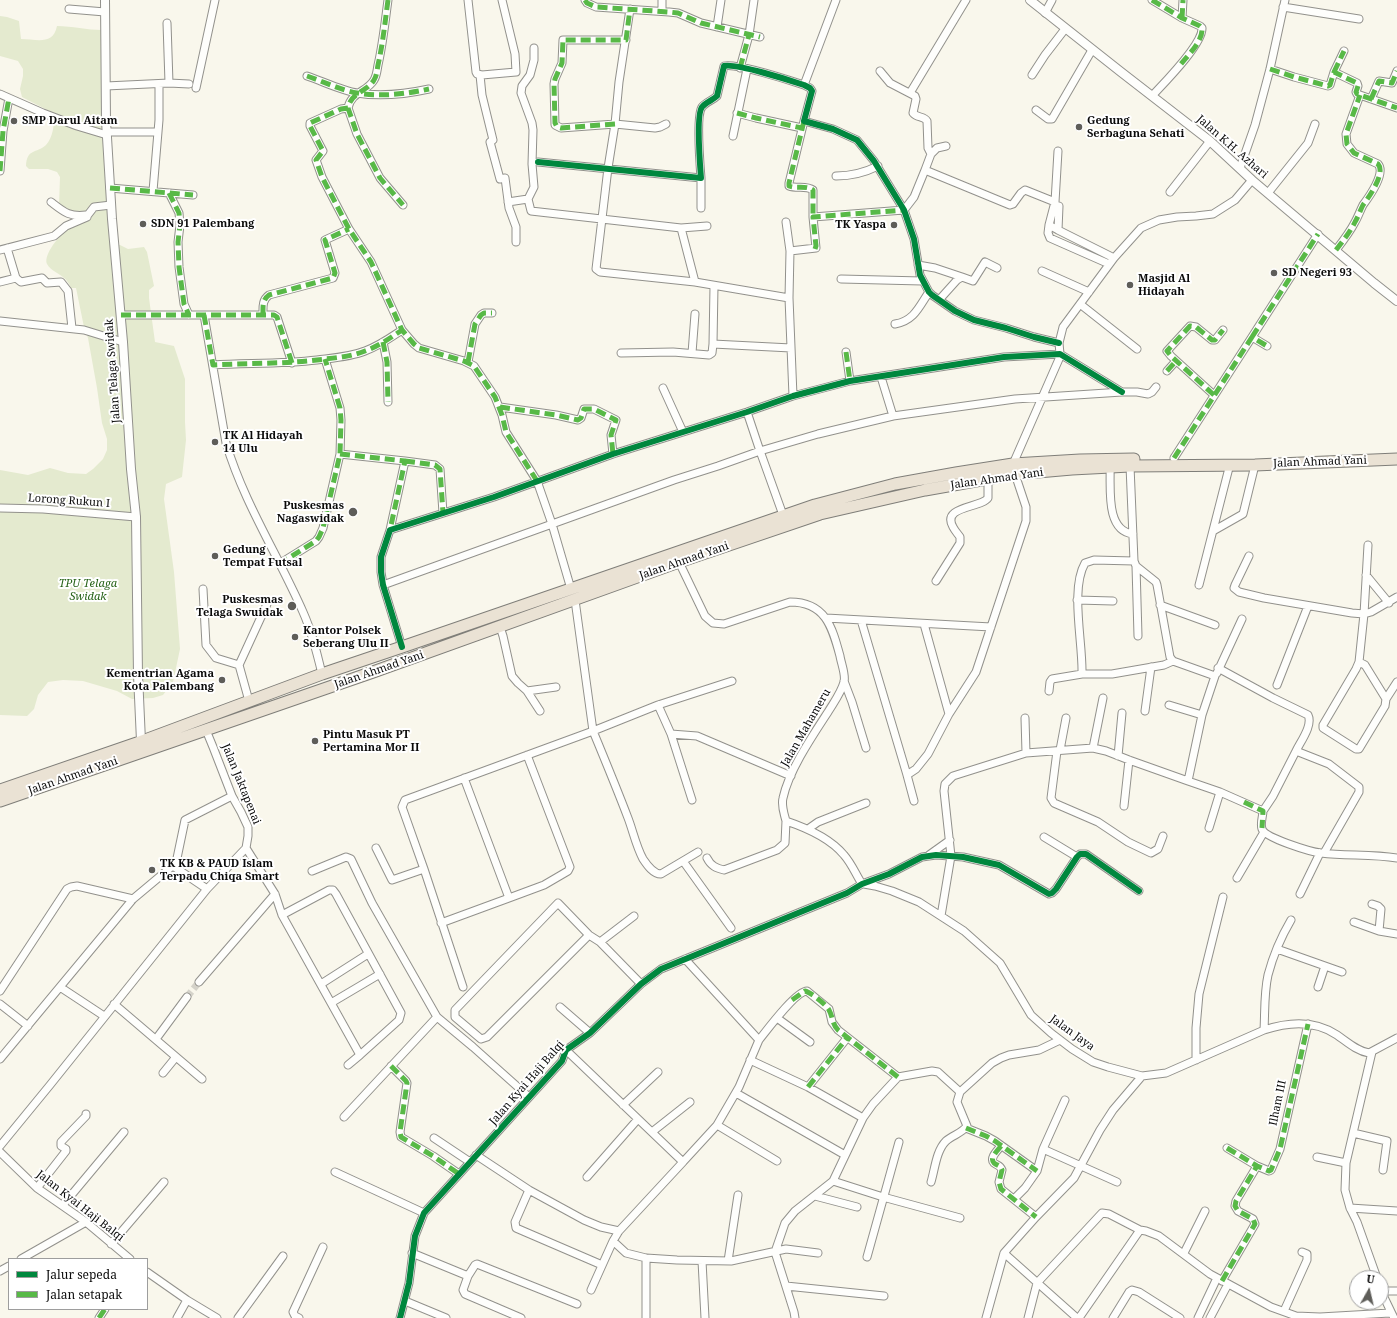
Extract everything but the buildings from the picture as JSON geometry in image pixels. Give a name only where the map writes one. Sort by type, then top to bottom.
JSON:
[{"type":"highway","name":"Jalan Ahmad Yani","points":[[0,790],[142,746],[206,730],[500,627],[573,595],[783,515],[849,495],[895,484],[956,473],[1014,469],[1080,460],[1397,452]]},
{"type":"highway","name":"Jalan Ahmad Yani","points":[[0,801],[142,746],[249,701],[322,674],[402,647],[679,562],[820,514],[925,490],[988,478],[1014,469],[1072,469],[1230,464],[1255,465],[1397,459]]},
{"type":"street","name":"Jalan Telaga Swidak","points":[[104,0],[106,134],[121,315],[131,469],[136,517],[138,675],[142,746]]},
{"type":"street","points":[[106,86],[169,83],[192,86],[215,0]]},
{"type":"street","points":[[388,0],[381,53],[375,77],[370,85],[357,93],[350,101],[348,108],[357,134],[380,178],[403,205]]},
{"type":"street","points":[[468,0],[476,72],[480,75],[482,95],[493,140],[490,142],[500,179],[505,178],[508,202],[516,228],[516,242]]},
{"type":"street","points":[[480,75],[516,72],[515,54],[502,0]]},
{"type":"street","points":[[585,0],[587,3],[596,8],[678,13],[701,23],[760,37]]},
{"type":"street","points":[[662,0],[662,11]]},
{"type":"street","points":[[717,27],[721,0]]},
{"type":"street","points":[[733,136],[754,0]]},
{"type":"street","points":[[804,85],[836,0]]},
{"type":"street","points":[[910,93],[966,0]]},
{"type":"street","name":"Jalan K.H. Azhari","points":[[1030,0],[1210,141],[1252,180],[1395,297]]},
{"type":"street","points":[[1045,13],[1052,0]]},
{"type":"street","points":[[1152,0],[1182,18],[1202,27],[1202,34],[1198,43],[1152,96]]},
{"type":"street","points":[[1182,18],[1183,0]]},
{"type":"street","points":[[1240,168],[1256,126],[1284,3],[1359,19]]},
{"type":"street","points":[[69,9],[105,12]]},
{"type":"street","points":[[630,9],[595,266],[598,271],[695,282],[789,298]]},
{"type":"street","points":[[167,23],[169,83]]},
{"type":"street","points":[[1032,75],[1065,28]]},
{"type":"street","points":[[626,40],[563,40],[562,63],[554,84],[555,123],[557,127],[561,128],[615,124],[655,128],[666,124]]},
{"type":"street","points":[[534,48],[535,55],[531,71],[522,86],[522,93],[532,123],[532,164],[534,187],[528,199],[531,211],[681,228],[707,226]]},
{"type":"street","points":[[1036,110],[1048,119],[1052,119],[1092,50]]},
{"type":"street","points":[[1270,69],[1328,86],[1330,85],[1334,72],[1344,51]]},
{"type":"street","points":[[701,208],[699,149],[701,109],[706,103],[717,96],[724,66],[728,65],[743,68],[804,85],[812,91],[789,186],[808,187],[813,190],[813,217],[816,248],[790,251]]},
{"type":"street","points":[[880,71],[890,82],[916,97],[914,114],[924,118],[927,121],[928,148],[931,154]]},
{"type":"street","points":[[1371,98],[1380,81],[1392,83],[1397,71]]},
{"type":"street","points":[[1334,72],[1357,83],[1358,86],[1356,93],[1397,108]]},
{"type":"street","points":[[307,76],[357,93],[389,95],[409,94],[429,89]]},
{"type":"street","points":[[153,191],[158,132],[159,84]]},
{"type":"street","points":[[0,94],[43,114],[106,134],[158,132]]},
{"type":"street","points":[[1336,250],[1352,228],[1374,189],[1381,170],[1378,164],[1354,153],[1347,144],[1346,134],[1360,95]]},
{"type":"street","points":[[0,171],[1,132],[9,98]]},
{"type":"street","points":[[348,108],[335,111],[311,122],[310,124],[324,151],[316,160],[317,166],[349,229],[371,262],[402,330],[419,348],[468,362],[474,366],[500,407],[506,432],[537,482],[552,524],[573,595],[593,731],[614,780],[643,859],[652,870],[659,874],[698,852]]},
{"type":"street","points":[[737,113],[756,118],[833,129],[857,140],[878,166],[904,210],[914,239],[922,281],[929,292],[955,311],[974,320],[1006,328],[1034,338],[1059,343]]},
{"type":"street","points":[[1268,193],[1308,143],[1315,124]]},
{"type":"street","points":[[1170,192],[1210,141]]},
{"type":"street","points":[[813,217],[904,210],[914,197],[931,154],[937,148],[946,146]]},
{"type":"street","points":[[1058,151],[1058,230]]},
{"type":"street","points":[[538,162],[701,178]]},
{"type":"street","points":[[836,176],[851,176],[864,173],[878,166]]},
{"type":"street","points":[[925,170],[1010,205],[1013,204],[1021,192],[1027,190],[1057,204]]},
{"type":"street","points":[[907,775],[916,769],[928,754],[949,714],[976,672],[1026,521],[1026,506],[1014,469],[1060,354],[1059,343],[1063,327],[1109,264],[1141,228],[1159,220],[1213,214],[1236,200],[1252,180]]},
{"type":"street","points":[[110,188],[193,195]]},
{"type":"street","points":[[169,193],[179,213],[179,266],[184,304],[189,315]]},
{"type":"street","points":[[508,202],[528,199]]},
{"type":"street","points":[[51,202],[74,216],[87,216]]},
{"type":"street","points":[[1057,204],[1049,225],[1048,233],[1050,238],[1109,264]]},
{"type":"street","points":[[72,328],[68,291],[61,282],[47,283],[42,278],[21,282],[16,278],[3,249],[54,236],[66,226],[87,218],[94,207],[111,205]]},
{"type":"street","points":[[786,222],[790,251],[789,298],[793,396]]},
{"type":"street","points":[[1049,225],[1114,258]]},
{"type":"street","points":[[681,228],[695,282]]},
{"type":"street","points":[[262,315],[263,303],[269,295],[333,278],[335,273],[325,240],[349,229]]},
{"type":"street","points":[[1174,458],[1318,234]]},
{"type":"street","points":[[918,265],[935,268],[973,281],[986,262],[997,268]]},
{"type":"street","points":[[1042,271],[1089,292]]},
{"type":"street","points":[[939,300],[962,277]]},
{"type":"street","points":[[0,282],[16,278]]},
{"type":"street","points":[[841,279],[922,281]]},
{"type":"street","points":[[621,352],[692,353],[710,355],[712,353],[713,344],[714,286]]},
{"type":"street","points":[[895,324],[905,322],[910,319],[929,292]]},
{"type":"street","points":[[1080,304],[1138,349]]},
{"type":"street","points":[[468,362],[477,321],[484,313],[492,313]]},
{"type":"street","points":[[692,353],[695,314]]},
{"type":"street","points":[[121,315],[272,315],[277,318],[292,362]]},
{"type":"street","points":[[204,315],[226,443],[231,460],[255,516],[304,613],[322,674]]},
{"type":"street","points":[[0,321],[91,331],[123,342]]},
{"type":"street","points":[[1214,395],[1167,351],[1190,326],[1196,327],[1212,340],[1215,340],[1223,330]]},
{"type":"street","points":[[213,365],[292,362],[346,356],[360,352],[383,342],[402,330]]},
{"type":"street","points":[[1252,337],[1267,346]]},
{"type":"street","points":[[383,342],[387,362],[388,402]]},
{"type":"street","points":[[713,344],[791,348]]},
{"type":"street","points":[[846,352],[850,381]]},
{"type":"street","points":[[390,530],[537,482],[613,454],[793,396],[850,381],[1004,357],[1060,354],[1122,392]]},
{"type":"street","points":[[279,564],[320,537],[340,454],[341,414],[325,359]]},
{"type":"street","points":[[1167,371],[1176,361]]},
{"type":"street","points":[[881,377],[893,416]]},
{"type":"street","points":[[383,584],[674,480],[760,451],[818,434],[893,416],[1015,399],[1122,392],[1138,392],[1148,394],[1156,387]]},
{"type":"street","points":[[663,388],[683,432]]},
{"type":"street","points":[[500,407],[578,420],[581,418],[584,409],[594,409],[616,420],[611,435],[613,454]]},
{"type":"street","points":[[747,412],[783,515]]},
{"type":"street","points":[[340,454],[405,461],[435,465],[439,467],[443,513]]},
{"type":"street","points":[[402,647],[383,584],[381,557],[390,530],[405,461]]},
{"type":"street","points":[[1199,585],[1230,464]]},
{"type":"street","points":[[1213,531],[1243,514],[1255,465]]},
{"type":"street","points":[[1130,466],[1138,636]]},
{"type":"street","points":[[1110,467],[1112,511],[1114,521],[1122,531],[1133,534]]},
{"type":"street","points":[[936,582],[960,543],[960,537],[952,527],[951,517],[960,509],[982,503],[987,500],[988,478]]},
{"type":"street","name":"Lorong Rukun I","points":[[0,508],[43,509],[136,517]]},
{"type":"street","points":[[1368,545],[1364,614],[1359,662],[1356,670],[1323,725],[1323,728],[1356,749],[1359,749],[1385,706],[1386,699],[1397,682]]},
{"type":"street","points":[[1249,556],[1235,585],[1234,588],[1236,591],[1308,606],[1364,614],[1394,600],[1366,576]]},
{"type":"street","points":[[1082,674],[1078,600],[1081,570],[1085,563],[1094,560],[1135,563],[1156,582],[1168,652],[1173,661],[1215,676]]},
{"type":"street","name":"Jalan Mahameru","points":[[679,562],[705,616],[713,623],[724,624],[790,602],[799,602],[814,606],[820,610],[834,633],[844,681],[838,695],[806,746],[782,798],[782,808],[786,821],[785,843],[778,850],[724,870],[717,868],[710,863],[707,858]]},
{"type":"street","points":[[202,589],[206,645],[216,658],[239,665]]},
{"type":"street","points":[[1078,600],[1113,601]]},
{"type":"street","points":[[249,701],[239,665],[267,604]]},
{"type":"street","points":[[1160,605],[1215,625]]},
{"type":"street","points":[[1277,685],[1308,606]]},
{"type":"street","points":[[826,618],[991,627]]},
{"type":"street","points":[[1188,781],[1202,715],[1215,676],[1242,619]]},
{"type":"street","points":[[862,620],[914,801]]},
{"type":"street","points":[[924,624],[949,714]]},
{"type":"street","points":[[500,627],[512,676],[518,684],[527,691],[540,711]]},
{"type":"street","points":[[1049,691],[1050,682],[1052,679],[1082,674],[1112,674],[1164,665],[1173,661]]},
{"type":"street","points":[[1359,662],[1365,665],[1386,699]]},
{"type":"street","points":[[1145,711],[1151,667]]},
{"type":"street","points":[[1218,668],[1308,715],[1310,724],[1264,811],[1262,825],[1264,832],[1280,841],[1322,853],[1397,858]]},
{"type":"street","points":[[462,987],[424,869],[402,808],[405,800],[593,731],[658,705],[732,681]]},
{"type":"street","points":[[844,681],[866,748]]},
{"type":"street","points":[[527,691],[556,687]]},
{"type":"street","points":[[1092,748],[1103,698]]},
{"type":"street","points":[[658,705],[671,734],[692,800]]},
{"type":"street","points":[[1169,706],[1202,715]]},
{"type":"street","points":[[1118,756],[1122,714]]},
{"type":"street","points":[[1025,718],[1026,753]]},
{"type":"street","points":[[1066,718],[1051,798],[1054,803],[1098,822],[1128,842],[1151,853],[1158,849],[1163,836]]},
{"type":"street","name":"Jalan Jaktapenai","points":[[206,730],[232,796],[248,827],[246,848]]},
{"type":"street","points":[[671,734],[697,736],[791,776]]},
{"type":"street","points":[[941,916],[951,856],[944,791],[945,784],[953,776],[1026,753],[1092,748],[1106,751],[1220,792],[1264,811]]},
{"type":"street","points":[[1296,750],[1329,764],[1359,787],[1359,792],[1322,853],[1300,894]]},
{"type":"street","points":[[441,924],[544,885],[568,870],[570,867],[527,755]]},
{"type":"street","points":[[1124,806],[1129,760]]},
{"type":"street","points":[[464,778],[508,898]]},
{"type":"street","points":[[1209,828],[1220,792]]},
{"type":"street","points":[[0,1060],[133,898],[173,866],[177,860],[185,820],[232,796]]},
{"type":"street","points":[[808,829],[818,822],[866,803]]},
{"type":"street","points":[[786,821],[808,829],[832,844],[844,855],[862,884]]},
{"type":"street","points":[[1237,878],[1264,832]]},
{"type":"street","points":[[1044,837],[1077,857]]},
{"type":"street","points":[[929,856],[950,840]]},
{"type":"street","points":[[0,1146],[50,1086],[104,1016],[207,889],[246,848],[275,894],[282,915],[360,1055]]},
{"type":"street","points":[[376,848],[392,880],[424,869]]},
{"type":"street","points":[[929,856],[951,856],[999,865],[1049,894],[1056,889],[1077,857],[1080,854],[1086,854],[1139,891]]},
{"type":"street","name":"Jalan Kyai Haji Balqi","points":[[400,1318],[409,1283],[412,1253],[416,1234],[424,1213],[562,1061],[566,1050],[590,1033],[641,984],[661,969],[847,894],[862,884],[889,874],[922,857],[929,856]]},
{"type":"street","points":[[312,871],[346,857],[351,859],[372,903],[437,1017],[473,1047],[529,1098]]},
{"type":"street","points":[[683,861],[731,928]]},
{"type":"street","points":[[173,866],[207,889]]},
{"type":"street","name":"Jalan Jaya","points":[[862,884],[892,891],[919,902],[964,931],[1000,963],[1031,1015],[1072,1049],[1093,1062],[1108,1067],[1142,1076],[1166,1073],[1264,1030],[1288,1024],[1308,1024],[1328,1030],[1362,1051],[1369,1053],[1372,1052]]},
{"type":"street","points":[[0,991],[67,889],[77,886],[133,898]]},
{"type":"street","points":[[282,915],[329,890],[333,890],[402,1013],[399,1020],[348,1065]]},
{"type":"street","points":[[199,982],[275,894]]},
{"type":"street","points":[[1196,1060],[1196,1028],[1199,994],[1223,897]]},
{"type":"street","points":[[589,935],[487,1037],[481,1039],[455,1017],[454,1010],[558,903],[589,935],[600,942],[641,984]]},
{"type":"street","points":[[1372,904],[1381,909],[1379,931]]},
{"type":"street","points":[[600,942],[634,916]]},
{"type":"street","points":[[1264,1030],[1265,995],[1268,975],[1283,933],[1291,920]]},
{"type":"street","points":[[1354,922],[1379,931],[1397,934]]},
{"type":"street","points":[[1277,949],[1342,972]]},
{"type":"street","points":[[321,984],[368,954]]},
{"type":"street","points":[[685,959],[759,1040]]},
{"type":"street","points":[[1318,987],[1325,966]]},
{"type":"street","points":[[331,1003],[380,974]]},
{"type":"street","points":[[60,987],[104,1016]]},
{"type":"street","points":[[591,1290],[613,1240],[619,1231],[717,1125],[736,1093],[759,1040],[792,1000],[802,992],[807,991],[827,1007],[834,1026],[847,1038],[898,1077]]},
{"type":"street","points":[[156,1039],[187,997]]},
{"type":"street","points":[[0,1004],[28,1026]]},
{"type":"street","points":[[114,1004],[202,1079]]},
{"type":"street","points":[[560,1007],[590,1033]]},
{"type":"street","points":[[344,1117],[437,1017]]},
{"type":"street","points":[[777,1018],[810,1042]]},
{"type":"street","name":"Ilham III","points":[[1257,1166],[1269,1171],[1275,1163],[1280,1148],[1308,1024]]},
{"type":"street","points":[[808,1087],[847,1038]]},
{"type":"street","points":[[1374,1270],[1357,1222],[1350,1208],[1345,1190],[1346,1163],[1372,1052],[1397,1038]]},
{"type":"street","points":[[966,1128],[967,1123],[957,1102],[960,1092],[992,1063],[1001,1058],[1009,1055],[1039,1050],[1060,1040]]},
{"type":"street","points":[[566,1050],[683,1162]]},
{"type":"street","points":[[163,1073],[176,1057]]},
{"type":"street","points":[[750,1060],[808,1087],[863,1118]]},
{"type":"street","points":[[392,1066],[407,1083],[400,1132],[401,1137],[459,1174]]},
{"type":"street","points":[[795,1318],[775,1252],[785,1224],[795,1211],[833,1181],[863,1118],[879,1097],[898,1077],[935,1071],[960,1092]]},
{"type":"street","points":[[623,1105],[658,1072]]},
{"type":"street","points":[[986,1318],[1004,1254],[1036,1217],[1074,1178],[1100,1130],[1113,1110],[1142,1076]]},
{"type":"street","points":[[736,1093],[845,1155]]},
{"type":"street","points":[[1014,1199],[1025,1188],[1037,1172],[1043,1148],[1065,1100]]},
{"type":"street","points":[[652,1132],[690,1102]]},
{"type":"street","points":[[37,1188],[66,1151],[61,1146],[61,1142],[86,1116],[86,1114]]},
{"type":"street","points":[[587,1177],[638,1119]]},
{"type":"street","points":[[717,1125],[777,1160]]},
{"type":"street","points":[[966,1128],[986,1136],[1037,1172]]},
{"type":"street","points":[[931,1182],[939,1151],[947,1140],[966,1128]]},
{"type":"street","points":[[63,1205],[124,1132]]},
{"type":"street","points":[[1353,1133],[1387,1141],[1383,1170]]},
{"type":"street","points":[[434,1138],[470,1162]]},
{"type":"street","points":[[867,1257],[899,1142]]},
{"type":"street","points":[[1001,1146],[993,1156],[993,1161],[1000,1166],[1002,1170],[999,1182],[1001,1189],[1036,1217]]},
{"type":"street","points":[[1043,1148],[1117,1182]]},
{"type":"street","points":[[1198,1318],[1204,1306],[1222,1281],[1255,1224],[1253,1219],[1236,1209],[1235,1205],[1257,1166],[1227,1148]]},
{"type":"street","name":"Jalan Kyai Haji Balqi","points":[[0,1152],[37,1188],[86,1222],[129,1258]]},
{"type":"street","points":[[476,1155],[529,1190],[584,1220],[601,1227],[619,1231]]},
{"type":"street","points":[[1317,1157],[1346,1163]]},
{"type":"street","points":[[335,1172],[424,1213]]},
{"type":"street","points":[[833,1181],[883,1197],[960,1218]]},
{"type":"street","points":[[111,1244],[164,1182]]},
{"type":"street","points":[[529,1190],[515,1222],[516,1228],[602,1265]]},
{"type":"street","points":[[728,1261],[738,1195]]},
{"type":"street","points":[[814,1196],[857,1207]]},
{"type":"street","points":[[1350,1208],[1397,1211]]},
{"type":"street","points":[[1184,1253],[1205,1211]]},
{"type":"street","points":[[1028,1318],[1037,1283],[1102,1213],[1109,1214],[1140,1230],[1159,1236],[1184,1253],[1210,1274],[1271,1307],[1284,1311],[1295,1317],[1392,1316]]},
{"type":"street","points":[[23,1258],[86,1222]]},
{"type":"street","points":[[1004,1254],[1078,1318],[1140,1230]]},
{"type":"street","points":[[613,1240],[626,1253],[646,1258],[728,1261],[786,1249],[818,1253]]},
{"type":"street","points":[[299,1318],[295,1316],[293,1312],[323,1247]]},
{"type":"street","points":[[1284,1311],[1307,1260],[1307,1254],[1302,1252]]},
{"type":"street","points":[[412,1253],[468,1276]]},
{"type":"street","points":[[238,1318],[283,1256]]},
{"type":"street","points":[[646,1258],[646,1318]]},
{"type":"street","points":[[702,1261],[705,1318]]},
{"type":"street","points":[[521,1318],[465,1294],[463,1290],[468,1276],[476,1265],[478,1264],[577,1304]]},
{"type":"street","points":[[148,1273],[187,1300],[217,1318]]},
{"type":"street","points":[[1210,1318],[1214,1310],[1222,1281]]},
{"type":"street","points":[[786,1286],[884,1296]]},
{"type":"street","points":[[1113,1318],[1132,1290],[1146,1296],[1180,1318]]},
{"type":"street","points":[[177,1318],[187,1300]]},
{"type":"street","points":[[404,1301],[446,1318]]},
{"type":"street","points":[[1204,1306],[1214,1310]]},
{"type":"green space","name":"TPU Telaga Swidak","points":[[0,16],[19,21],[21,39],[48,39],[55,32],[57,26],[102,30],[103,93],[101,121],[112,244],[120,245],[128,249],[144,247],[147,252],[154,286],[149,290],[149,298],[155,342],[174,346],[185,379],[186,440],[182,477],[166,484],[164,499],[174,572],[180,649],[173,682],[163,695],[153,698],[132,699],[117,691],[83,681],[63,680],[48,682],[38,695],[34,709],[27,716],[0,715],[0,470],[28,475],[50,468],[68,473],[86,474],[103,459],[107,450],[107,439],[102,423],[88,338],[84,327],[76,288],[71,288],[65,279],[47,264],[46,260],[47,255],[53,245],[65,232],[71,227],[87,221],[92,216],[83,212],[63,209],[59,206],[60,177],[57,172],[48,169],[29,169],[26,166],[28,156],[46,145],[50,139],[53,131],[55,114],[22,97],[20,89],[23,69],[18,61],[0,56]]},
{"type":"tunnel","points":[[187,997],[199,982]]},
{"type":"marked path","points":[[388,0],[383,41],[376,76],[371,84],[352,99],[348,108],[357,134],[380,178],[403,205]]},
{"type":"marked path","points":[[585,0],[587,3],[596,7],[678,13],[701,23],[760,37]]},
{"type":"marked path","points":[[1152,0],[1202,28],[1202,33],[1198,42],[1181,64]]},
{"type":"marked path","points":[[1182,18],[1183,0]]},
{"type":"marked path","points":[[615,124],[561,128],[557,127],[555,123],[554,84],[562,63],[563,40],[626,40],[630,9]]},
{"type":"marked path","points":[[740,68],[749,35]]},
{"type":"marked path","points":[[1334,72],[1344,51]]},
{"type":"marked path","points":[[1270,69],[1328,86],[1330,85],[1334,72],[1357,83],[1357,94],[1397,108]]},
{"type":"marked path","points":[[1371,99],[1379,81],[1392,83],[1397,71]]},
{"type":"marked path","points":[[307,76],[345,90],[375,95],[429,89]]},
{"type":"marked path","points":[[1336,250],[1353,226],[1363,205],[1376,185],[1380,173],[1378,164],[1354,153],[1347,144],[1346,134],[1360,95]]},
{"type":"marked path","points":[[0,171],[3,131],[9,98]]},
{"type":"marked path","points":[[348,108],[341,109],[310,123],[310,126],[323,151],[316,160],[322,177],[349,229],[371,262],[402,330],[419,348],[464,361],[474,366],[495,397],[502,415],[506,432],[537,481]]},
{"type":"marked path","points":[[737,113],[802,128]]},
{"type":"marked path","points":[[804,121],[789,186],[813,190],[813,217]]},
{"type":"marked path","points":[[110,188],[193,195]]},
{"type":"marked path","points":[[169,193],[179,213],[179,267],[184,304],[189,315]]},
{"type":"marked path","points":[[815,249],[813,217],[904,210]]},
{"type":"marked path","points":[[263,315],[264,301],[269,295],[333,278],[335,273],[325,240],[349,229]]},
{"type":"marked path","points":[[1252,337],[1318,234]]},
{"type":"marked path","points":[[468,362],[475,324],[484,313],[492,313]]},
{"type":"marked path","points":[[121,315],[274,315],[277,317],[292,363]]},
{"type":"marked path","points":[[204,315],[213,365],[291,362],[347,356],[375,347],[402,330]]},
{"type":"marked path","points":[[1214,395],[1167,351],[1190,326],[1196,327],[1212,340],[1215,340],[1223,330]]},
{"type":"marked path","points":[[1174,458],[1252,337],[1267,346]]},
{"type":"marked path","points":[[383,342],[387,362],[388,402]]},
{"type":"marked path","points":[[846,352],[850,381]]},
{"type":"marked path","points":[[279,564],[316,541],[319,537],[323,528],[340,454],[340,408],[325,359]]},
{"type":"marked path","points":[[1167,371],[1176,361]]},
{"type":"marked path","points":[[500,407],[556,415],[578,420],[581,418],[584,409],[594,409],[616,420],[611,435],[613,454]]},
{"type":"marked path","points":[[340,454],[405,461],[390,530]]},
{"type":"marked path","points":[[405,461],[435,465],[440,469],[443,513]]},
{"type":"marked path","points":[[1244,802],[1263,811],[1262,828]]},
{"type":"marked path","points":[[792,1000],[805,991],[814,996],[827,1008],[838,1030],[898,1077]]},
{"type":"marked path","points":[[1227,1148],[1257,1166],[1269,1171],[1271,1170],[1280,1149],[1308,1024]]},
{"type":"marked path","points":[[808,1087],[847,1038]]},
{"type":"marked path","points":[[391,1066],[407,1083],[400,1132],[401,1137],[459,1174]]},
{"type":"marked path","points":[[966,1128],[995,1141],[1037,1171]]},
{"type":"marked path","points":[[1001,1146],[994,1154],[993,1159],[994,1163],[1000,1166],[1002,1170],[999,1182],[1001,1189],[1036,1217]]},
{"type":"marked path","points":[[1222,1281],[1255,1224],[1253,1219],[1238,1211],[1235,1206],[1236,1201],[1257,1166]]},
{"type":"marked path","points":[[99,1318],[104,1310]]},
{"type":"cycle path","points":[[538,162],[701,178],[699,141],[700,112],[704,105],[717,96],[724,66],[751,69],[804,85],[812,91],[804,121],[833,129],[857,140],[874,161],[904,210],[914,239],[920,275],[929,292],[955,311],[974,320],[1059,343]]},
{"type":"cycle path","points":[[402,647],[383,585],[381,572],[381,557],[390,530],[494,497],[613,454],[793,396],[850,381],[1004,357],[1060,354],[1122,392]]},
{"type":"cycle path","points":[[400,1318],[409,1283],[415,1236],[424,1213],[562,1061],[566,1050],[590,1033],[641,984],[661,969],[847,893],[862,884],[889,874],[922,857],[936,855],[963,857],[999,865],[1049,894],[1056,889],[1077,857],[1080,854],[1086,854],[1139,891]]},
{"type":"place","name":"SMP Darul Aitam","points":[[14,121]]},
{"type":"place","name":"Gedung Serbaguna Sehati","points":[[1079,127]]},
{"type":"place","name":"SDN 91 Palembang","points":[[143,224]]},
{"type":"place","name":"TK Yaspa","points":[[894,225]]},
{"type":"place","name":"SD Negeri 93","points":[[1274,273]]},
{"type":"place","name":"Masjid Al Hidayah","points":[[1130,285]]},
{"type":"place","name":"TK Al Hidayah 14 Ulu","points":[[215,442]]},
{"type":"place","name":"Puskesmas Nagaswidak","points":[[353,512]]},
{"type":"place","name":"Gedung Tempat Futsal","points":[[215,556]]},
{"type":"place","name":"Puskesmas Telaga Swuidak","points":[[292,606]]},
{"type":"place","name":"Kantor Polsek Seberang Ulu II","points":[[295,637]]},
{"type":"place","name":"Kementrian Agama Kota Palembang","points":[[222,680]]},
{"type":"place","name":"Pintu Masuk PT Pertamina Mor II","points":[[315,741]]},
{"type":"place","name":"TK KB & PAUD Islam Terpadu Chiqa Smart","points":[[152,870]]}]
